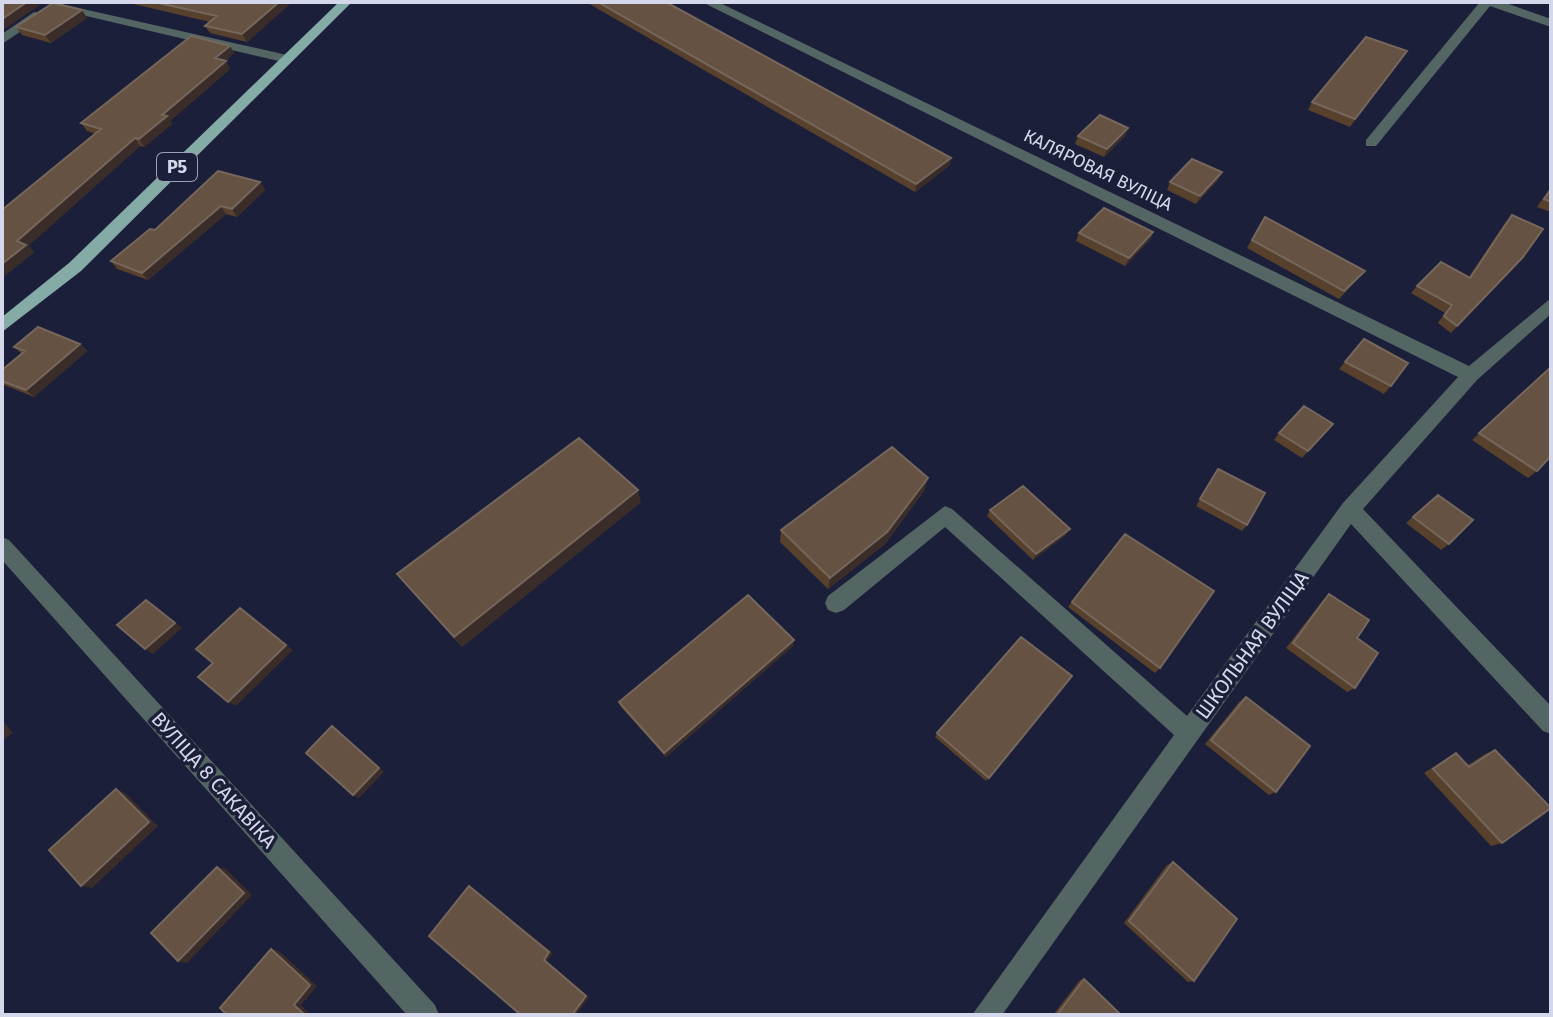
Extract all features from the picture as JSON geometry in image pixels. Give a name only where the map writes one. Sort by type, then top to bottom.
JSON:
[{"type":"main road","name":"Р5","points":[[2,326],[75,267],[346,2]]},
{"type":"street","name":"КАЛЯРОВАЯ ВУЛІЦА","points":[[708,2],[1471,375]]},
{"type":"street","points":[[733,13],[752,2]]},
{"type":"street","points":[[1371,143],[1489,2],[1551,23]]},
{"type":"street","points":[[2,40],[57,3],[287,59]]},
{"type":"street","name":"ШКОЛЬНАЯ ВУЛІЦА","points":[[986,1015],[1350,509],[1471,375],[1551,304]]},
{"type":"street","points":[[1350,509],[1551,723]]},
{"type":"street","points":[[836,603],[945,515],[1189,733]]},
{"type":"street","name":"ВУЛІЦА 8 САКАВІКА","points":[[2,546],[425,1015]]},
{"type":"building","points":[[2,2],[27,2],[2,19]]},
{"type":"building","points":[[154,2],[279,2],[242,34],[205,26],[217,16]]},
{"type":"building","points":[[598,2],[666,2],[951,158],[916,184]]},
{"type":"building","points":[[53,3],[82,10],[45,35],[16,27]]},
{"type":"building","points":[[191,36],[230,46],[215,58],[226,61],[162,115],[167,116],[139,139],[135,138],[17,241],[26,245],[2,264],[2,210],[101,129],[81,123]]},
{"type":"building","points":[[1366,37],[1407,51],[1355,119],[1312,102]]},
{"type":"building","points":[[1100,115],[1128,128],[1107,149],[1078,136]]},
{"type":"building","points":[[1192,159],[1222,172],[1200,196],[1170,182]]},
{"type":"building","points":[[218,171],[260,182],[232,209],[221,206],[142,273],[111,261],[150,229],[155,230]]},
{"type":"building","points":[[1551,189],[1551,202],[1544,199]]},
{"type":"building","points":[[1104,208],[1153,232],[1129,258],[1079,233]]},
{"type":"building","points":[[1512,215],[1543,229],[1523,257],[1457,326],[1444,316],[1452,305],[1417,286],[1441,262],[1470,278]]},
{"type":"building","points":[[1265,217],[1365,271],[1344,291],[1252,240]]},
{"type":"building","points":[[38,327],[80,344],[26,390],[2,381],[2,370],[25,351],[14,347]]},
{"type":"building","points":[[1364,339],[1408,363],[1391,386],[1345,362]]},
{"type":"building","points":[[1551,367],[1551,456],[1537,471],[1479,433]]},
{"type":"building","points":[[1304,406],[1333,424],[1308,451],[1279,433]]},
{"type":"building","points":[[579,438],[638,490],[454,637],[397,574]]},
{"type":"building","points":[[892,447],[928,478],[887,532],[830,578],[781,530]]},
{"type":"building","points":[[1218,469],[1265,493],[1247,525],[1200,499]]},
{"type":"building","points":[[1023,486],[1070,529],[1036,554],[990,510]]},
{"type":"building","points":[[1438,495],[1473,520],[1449,544],[1413,517]]},
{"type":"building","points":[[1125,534],[1214,591],[1160,668],[1072,602]]},
{"type":"building","points":[[1329,594],[1369,620],[1357,638],[1378,653],[1355,688],[1293,643]]},
{"type":"building","points":[[748,595],[794,640],[664,753],[619,702]]},
{"type":"building","points":[[146,600],[175,623],[145,649],[117,625]]},
{"type":"building","points":[[240,608],[286,645],[228,702],[198,677],[213,663],[196,649]]},
{"type":"building","points":[[1021,637],[1072,676],[989,778],[937,733]]},
{"type":"building","points":[[1246,697],[1310,746],[1276,792],[1211,740]]},
{"type":"building","points":[[332,726],[379,768],[353,795],[306,753]]},
{"type":"building","points":[[1495,750],[1551,808],[1502,843],[1433,769],[1456,753],[1469,767]]},
{"type":"building","points":[[116,789],[149,822],[81,886],[49,850]]},
{"type":"building","points":[[1173,862],[1237,919],[1194,981],[1129,921]]},
{"type":"building","points":[[217,867],[244,893],[178,961],[151,933]]},
{"type":"building","points":[[469,886],[549,952],[544,960],[586,996],[572,1015],[521,1015],[429,936]]},
{"type":"building","points":[[271,949],[310,985],[294,1005],[305,1015],[227,1015],[220,1008]]},
{"type":"building","points":[[1084,979],[1121,1015],[1057,1015]]}]
